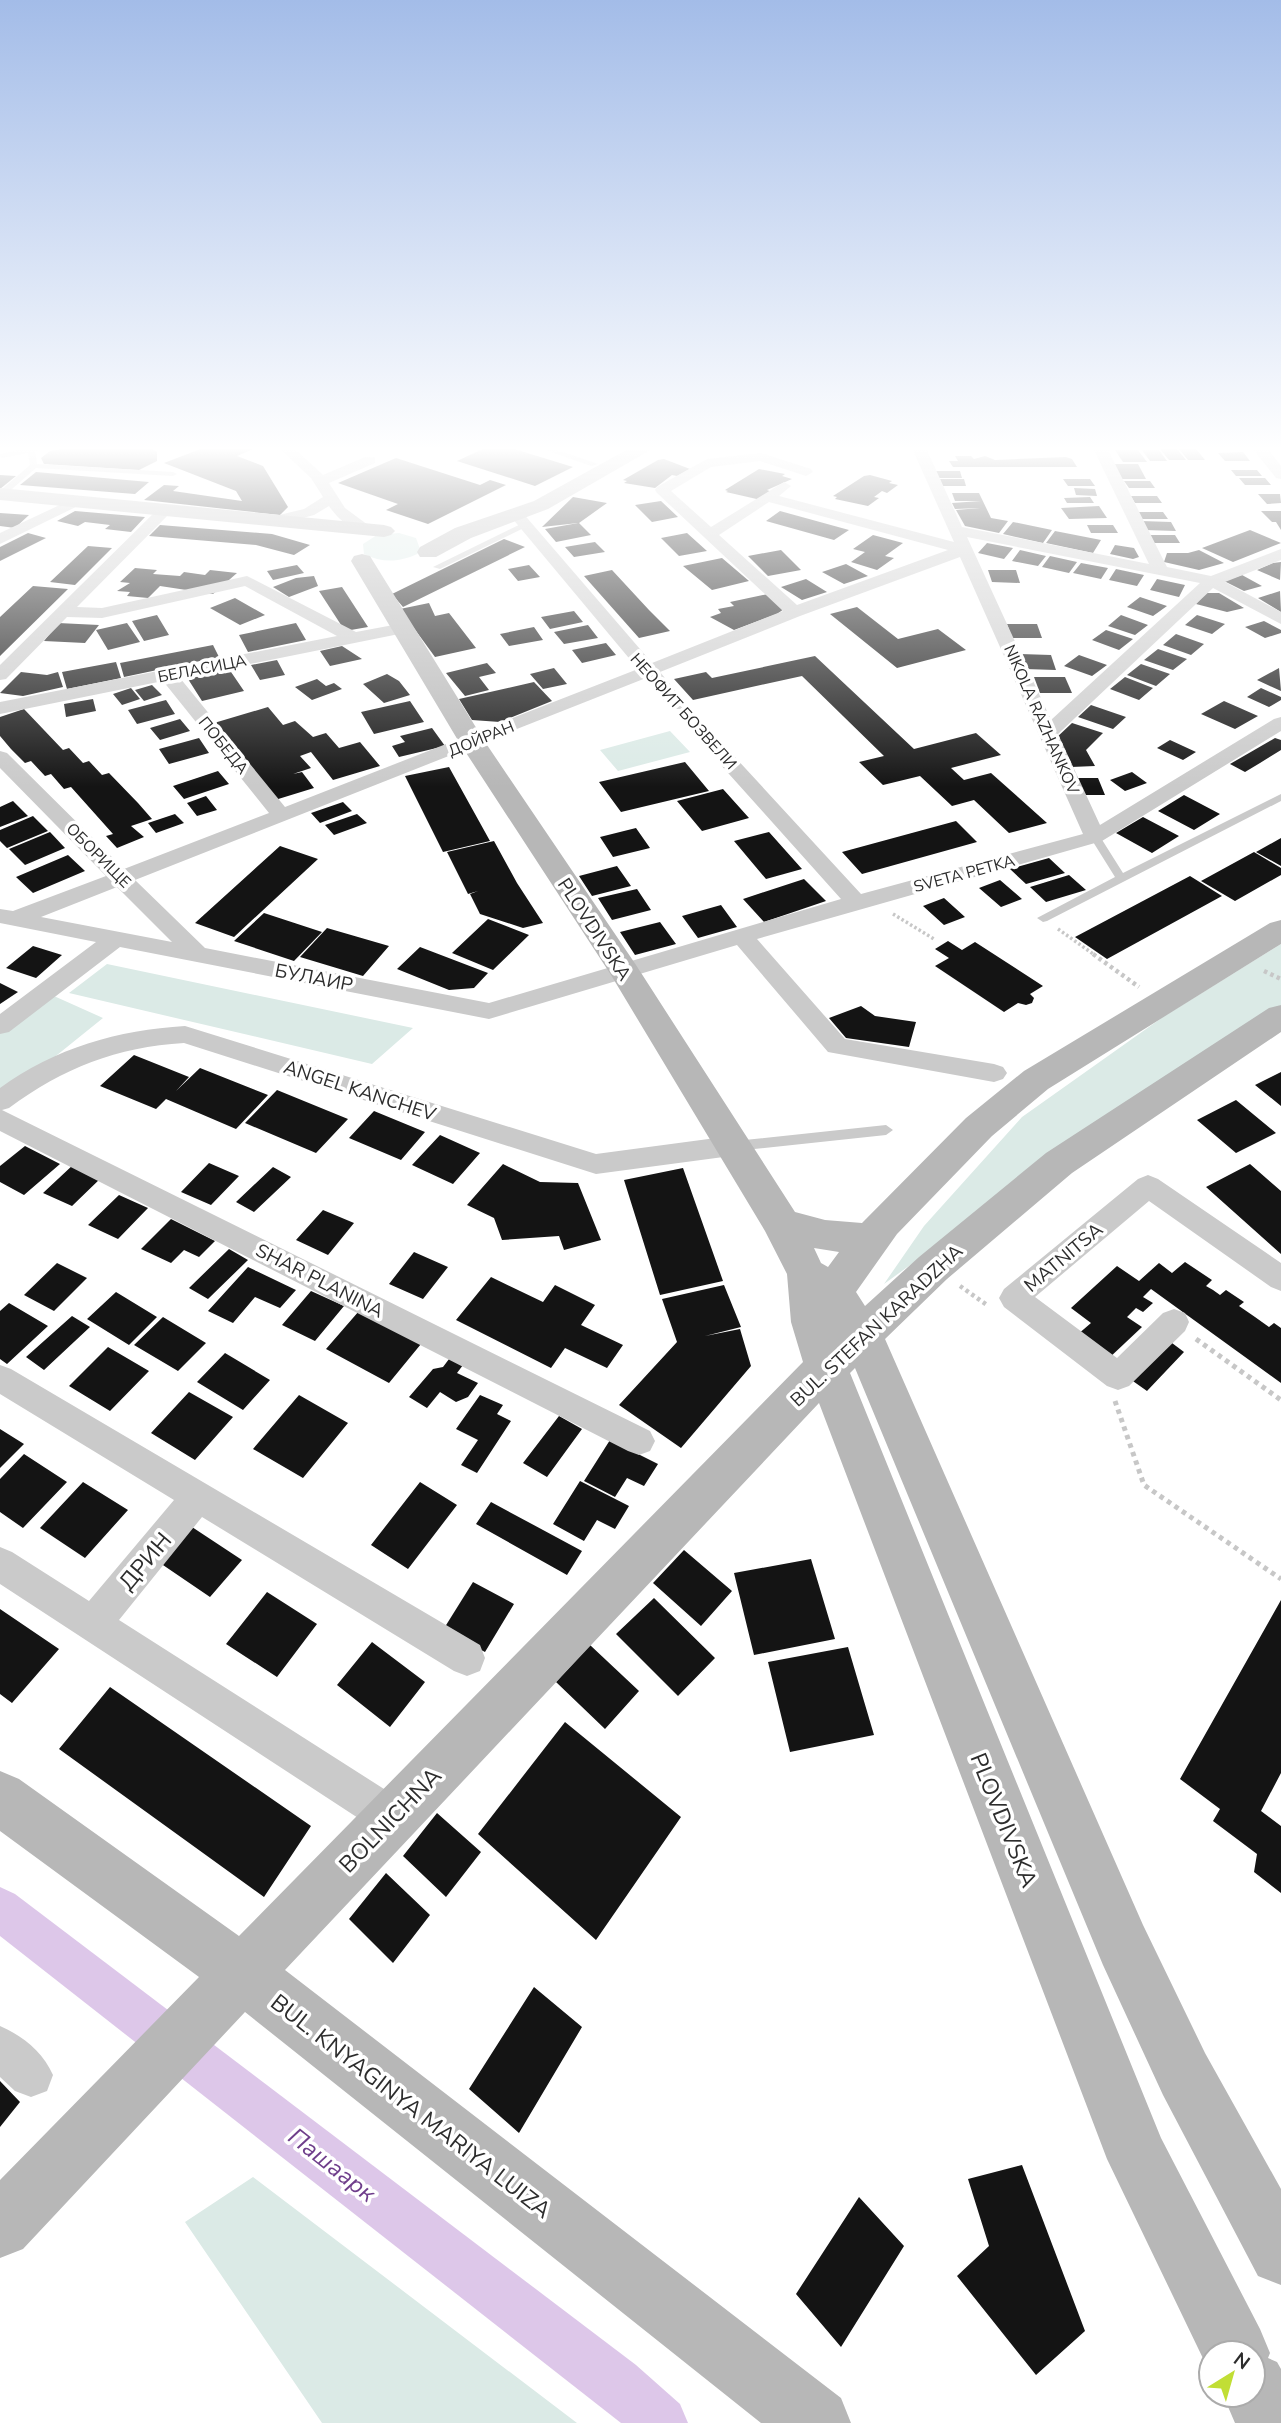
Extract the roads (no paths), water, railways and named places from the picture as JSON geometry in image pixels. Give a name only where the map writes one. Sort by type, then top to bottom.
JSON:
[{"type":"street","points":[[0,675],[114,561]]},
{"type":"street","points":[[374,561],[380,565]]},
{"type":"street","points":[[377,561],[380,565]]},
{"type":"street","points":[[380,565],[388,561]]},
{"type":"street","name":"НЕОФИТ БОЗВЕЛИ","points":[[556,561],[678,705]]},
{"type":"street","points":[[740,561],[794,611]]},
{"type":"street","name":"ДОЙРАН","points":[[5,921],[472,742],[794,611],[933,561]]},
{"type":"street","name":"NIKOLA RAZHANKOV","points":[[969,561],[1095,837]]},
{"type":"street","points":[[1118,561],[1212,581],[1281,619]]},
{"type":"street","points":[[1156,561],[1160,569]]},
{"type":"street","points":[[1049,732],[1212,581],[1263,561]]},
{"type":"street","name":"PLOVDIVSKA","points":[[380,565],[404,628],[472,742],[625,972],[780,1223],[828,1317],[1184,2074],[1281,2253]]},
{"type":"street","points":[[64,612],[102,613],[247,581],[353,638]]},
{"type":"street","name":"БЕЛАСИЦА","points":[[0,708],[404,628]]},
{"type":"street","name":"ПОБЕДА","points":[[168,675],[281,815]]},
{"type":"street","name":"SVETA PETKA","points":[[625,972],[862,901],[1095,837],[1281,723]]},
{"type":"street","name":"ОБОРИЩЕ","points":[[0,757],[198,955]]},
{"type":"street","name":"НЕОФИТ БОЗВЕЛИ","points":[[727,760],[862,901]]},
{"type":"street","name":"БУЛАИР","points":[[5,921],[115,939],[489,1011],[625,972]]},
{"type":"street","name":"BUL. STEFAN KARADZHA","points":[[781,1414],[828,1317],[871,1238],[979,1127],[1036,1080],[1281,930]]},
{"type":"street","points":[[743,938],[837,1046],[994,1073]]},
{"type":"street","points":[[0,1026],[115,939]]},
{"type":"street","name":"BUL. STEFAN KARADZHA","points":[[828,1317],[933,1268],[1059,1163],[1281,1016]]},
{"type":"street","name":"ANGEL KANCHEV","points":[[0,1101],[22,1083],[80,1053],[150,1035],[185,1034],[596,1164],[731,1146]]},
{"type":"street","name":"SHAR PLANINA","points":[[0,1119],[639,1441]]},
{"type":"street","name":"MATNITSA","points":[[1174,1322],[1118,1377],[1014,1298],[1148,1186],[1281,1279]]},
{"type":"street","points":[[780,1223],[806,1232],[841,1239],[871,1238]]},
{"type":"street","name":"PLOVDIVSKA","points":[[828,1317],[1138,2160],[1229,2339]]},
{"type":"street","points":[[0,1378],[467,1658]]},
{"type":"street","name":"BOLNICHNA","points":[[0,2226],[781,1414]]},
{"type":"street","name":"ДРИН","points":[[92,1625],[197,1498]]},
{"type":"street","points":[[0,1564],[392,1817]]},
{"type":"street","name":"BUL. KNYAGINYA MARIYA LUIZA","points":[[0,1798],[242,1973],[816,2423]]},
{"type":"lane","points":[[1043,918],[1281,797]]},
{"type":"lane","points":[[1095,837],[1121,878]]},
{"type":"lane","points":[[731,1146],[886,1130]]},
{"type":"waterway","name":"Пашаарк","points":[[0,1909],[617,2384],[661,2423]]}]
